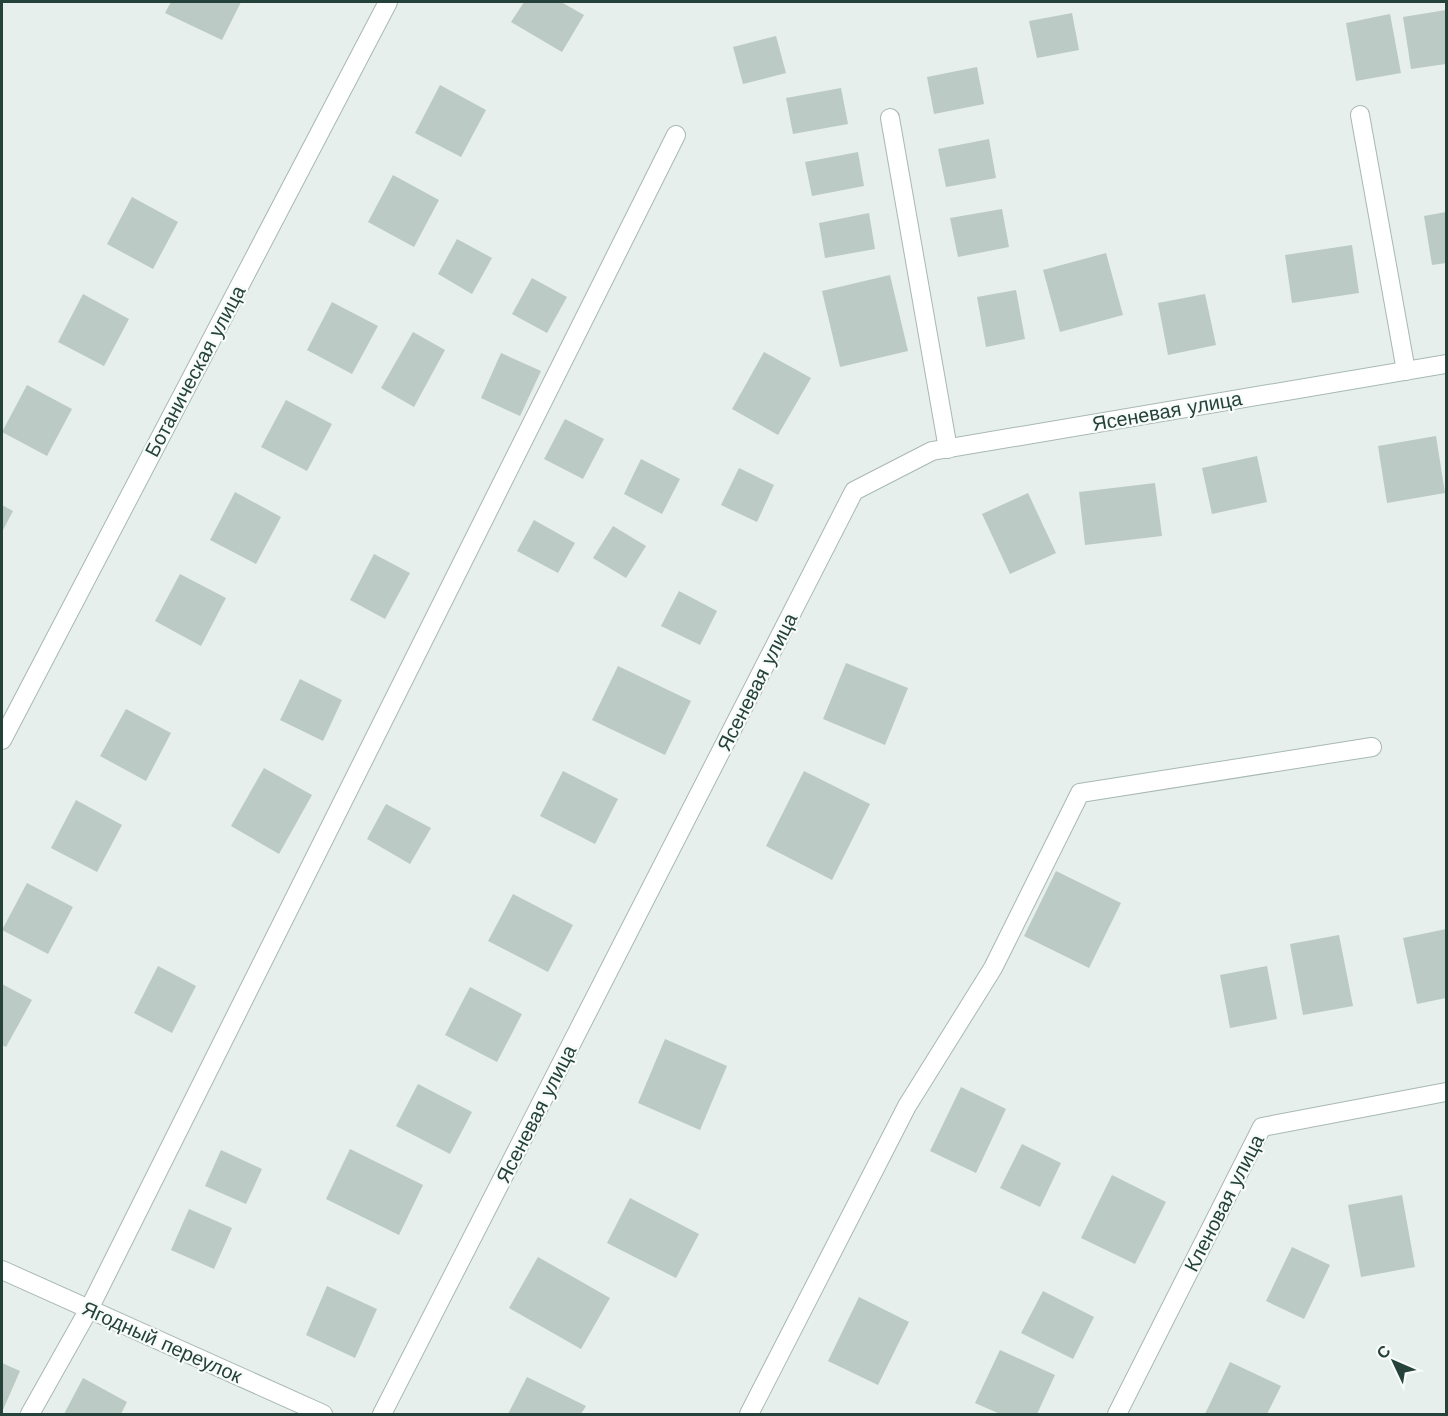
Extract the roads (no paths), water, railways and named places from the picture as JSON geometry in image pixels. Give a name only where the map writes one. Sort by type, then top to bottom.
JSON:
[{"type":"street","name":"Ботаническая улица","points":[[2,740],[388,2]]},
{"type":"street","points":[[1360,115],[1406,371]]},
{"type":"street","points":[[890,118],[948,449]]},
{"type":"street","points":[[30,1414],[89,1309],[676,135]]},
{"type":"street","name":"Ясеневая улица","points":[[382,1414],[854,491],[932,451],[1446,364]]},
{"type":"street","points":[[748,1414],[907,1106],[993,968],[1080,793],[1372,747]]},
{"type":"street","name":"Кленовая улица","points":[[1117,1414],[1262,1127],[1446,1092]]},
{"type":"street","name":"Ягодный переулок","points":[[2,1270],[323,1414]]}]
